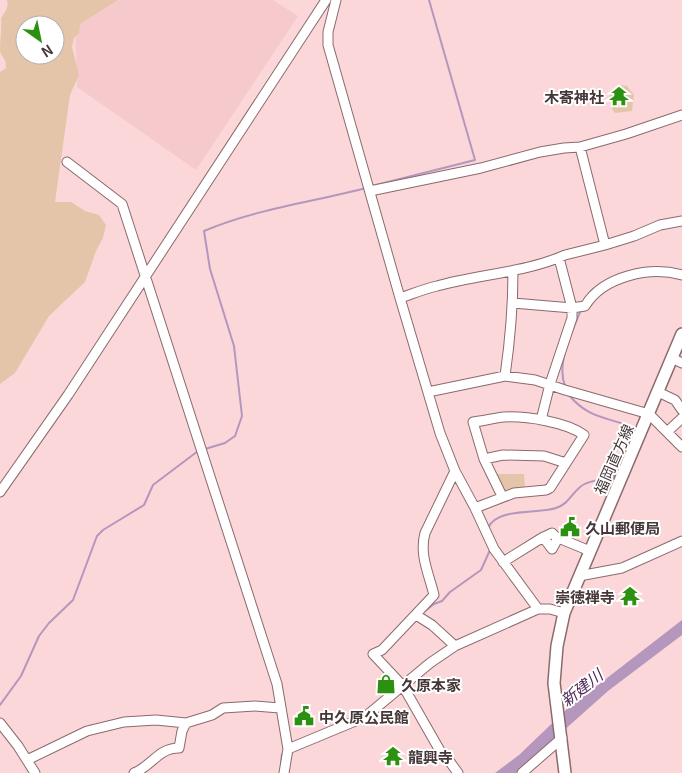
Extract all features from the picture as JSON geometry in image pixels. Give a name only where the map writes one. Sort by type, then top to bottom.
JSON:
[{"type":"main road","name":"福岡直方線","points":[[565,773],[554,683],[558,638],[564,613],[658,392],[677,361],[682,334]]},
{"type":"street","points":[[0,492],[68,395],[326,0]]},
{"type":"street","points":[[336,0],[328,32],[328,45],[440,433],[455,471],[494,549],[538,609]]},
{"type":"street","points":[[370,190],[481,168],[540,152],[580,147],[682,115]]},
{"type":"street","points":[[580,147],[605,245]]},
{"type":"street","points":[[67,162],[122,204],[146,275],[164,339],[271,665],[288,749],[284,773]]},
{"type":"street","points":[[400,298],[436,286],[513,271],[634,236],[660,225],[682,221]]},
{"type":"street","points":[[541,420],[550,384],[572,318],[572,308],[558,258]]},
{"type":"street","points":[[505,376],[513,303],[513,271]]},
{"type":"street","points":[[513,303],[572,308],[585,306],[600,288],[631,276],[655,272],[682,275]]},
{"type":"street","points":[[428,392],[505,376],[535,380],[649,414],[682,447]]},
{"type":"street","points":[[658,392],[674,400],[682,410]]},
{"type":"street","points":[[475,508],[502,496],[550,488],[584,435],[562,423],[541,420],[505,417],[473,422],[484,459],[502,496]]},
{"type":"street","points":[[667,432],[682,418]]},
{"type":"street","points":[[484,459],[503,455],[544,456],[566,463]]},
{"type":"street","points":[[455,471],[422,544],[434,595],[382,650],[373,654],[403,686],[443,756],[458,773]]},
{"type":"street","points":[[503,562],[552,533],[558,538],[590,551]]},
{"type":"street","points":[[580,576],[622,568],[682,541]]},
{"type":"street","points":[[288,749],[365,717],[430,663],[455,646],[538,609],[550,609],[564,613]]},
{"type":"street","points":[[416,615],[432,625],[455,646]]},
{"type":"street","points":[[27,760],[88,731],[124,722],[156,720],[186,723],[212,715],[224,708],[255,706],[280,708]]},
{"type":"street","points":[[0,723],[35,773]]},
{"type":"street","points":[[134,773],[154,760],[164,750],[179,748],[182,731],[186,723]]},
{"type":"street","points":[[522,773],[562,738]]},
{"type":"shaded area","points":[[7,0],[118,0],[80,24],[79,33],[74,38],[72,47],[79,75],[70,95],[55,202],[71,202],[85,211],[99,215],[106,225],[103,238],[96,251],[85,282],[49,316],[15,373],[0,384],[0,72],[6,68],[0,50],[1,18],[7,5]]},
{"type":"shaded area","points":[[118,0],[273,0],[298,16],[196,170],[77,87],[75,20]]},
{"type":"shaded area","points":[[619,85],[627,86],[634,95],[632,111],[615,113],[612,109],[609,93]]},
{"type":"shaded area","points":[[495,474],[524,474],[525,488],[502,491]]},
{"type":"shaded area","points":[[682,620],[682,635],[608,691],[516,773],[495,773],[519,755],[567,709]]},
{"type":"waterway","points":[[376,185],[475,160],[429,0]]},
{"type":"waterway","points":[[205,449],[225,443],[235,436],[242,416],[234,346],[210,269],[204,231],[264,211],[366,188]]},
{"type":"waterway","points":[[592,291],[600,284]]},
{"type":"waterway","points":[[565,386],[562,368],[566,348],[581,310]]},
{"type":"waterway","points":[[488,528],[493,521],[509,514],[556,508],[564,504],[582,485],[594,481],[612,479],[631,432],[627,425],[588,412],[569,395]]},
{"type":"waterway","points":[[0,705],[21,676],[39,636],[49,623],[73,600],[97,536],[103,530],[144,505],[153,485],[198,451]]},
{"type":"waterway","points":[[425,611],[442,601],[450,592],[481,570],[490,550]]},
{"type":"waterway","points":[[281,763],[282,754],[285,753]]},
{"type":"place","name":"木寄神社","points":[[619,96]]},
{"type":"place","name":"久山郵便局","points":[[570,527]]},
{"type":"place","name":"崇徳禅寺","points":[[630,596]]},
{"type":"place","name":"久原本家","points":[[386,684]]},
{"type":"place","name":"中久原公民館","points":[[304,716]]},
{"type":"place","name":"龍興寺","points":[[393,756]]},
{"type":"water label","name":"新建川","points":[[581,687]]}]
